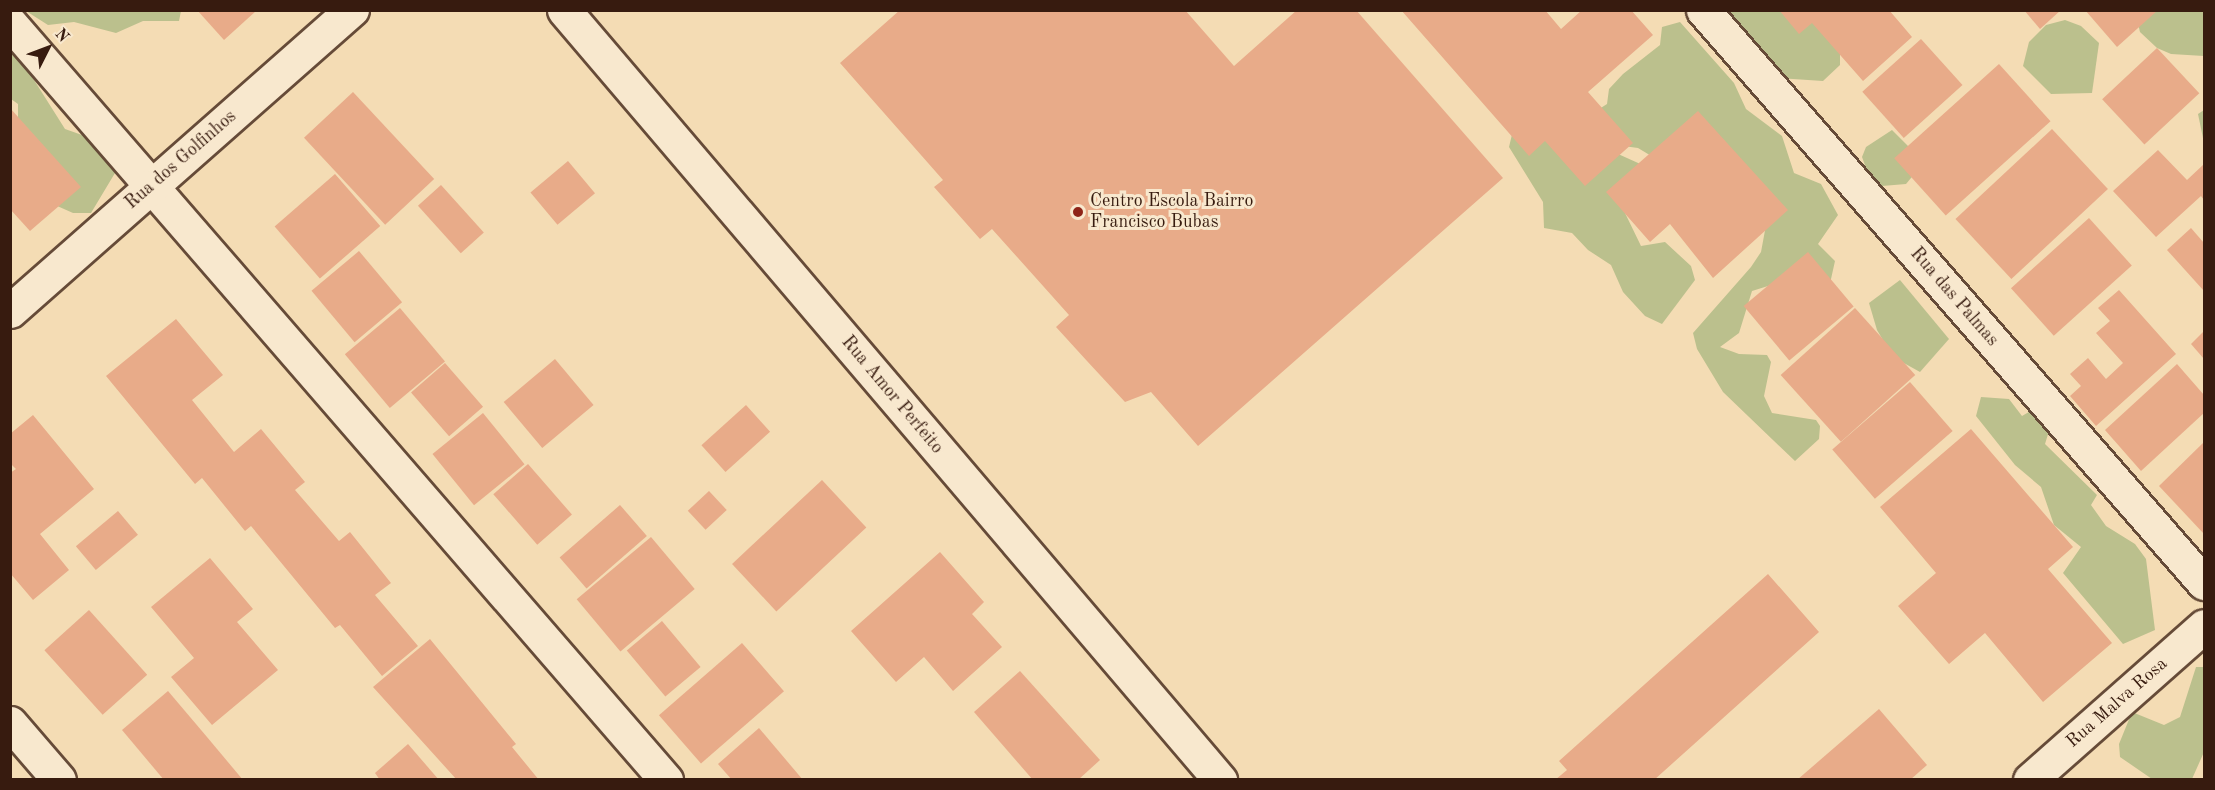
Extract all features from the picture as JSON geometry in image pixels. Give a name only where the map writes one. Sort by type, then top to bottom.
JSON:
[{"type":"street","name":"Rua dos Golfinhos","points":[[10,310],[352,10]]},
{"type":"street","name":"Rua Amor Perfeito","points":[[564,10],[1220,780]]},
{"type":"street","name":"Rua das Palmas","points":[[1703,10],[2205,583]]},
{"type":"street","points":[[10,23],[153,184],[666,780]]},
{"type":"street","name":"Rua Malva Rosa","points":[[2030,780],[2205,626]]},
{"type":"street","points":[[10,723],[59,780]]},
{"type":"green space","points":[[26,11],[181,11],[179,21],[143,21],[116,33],[74,22],[48,25]]},
{"type":"green space","points":[[1704,11],[1814,11],[1840,53],[1840,65],[1823,81],[1777,78],[1745,66],[1714,50],[1707,39]]},
{"type":"green space","points":[[2135,11],[2204,11],[2204,56],[2171,54],[2157,48],[2140,32]]},
{"type":"green space","points":[[2065,20],[2081,26],[2099,43],[2092,93],[2051,94],[2023,66],[2029,42],[2046,25]]},
{"type":"green space","points":[[1680,22],[1734,83],[1746,109],[1782,136],[1794,173],[1821,184],[1838,215],[1818,244],[1835,261],[1829,288],[1781,282],[1752,291],[1739,333],[1720,347],[1739,354],[1767,355],[1771,362],[1764,396],[1772,413],[1816,420],[1820,426],[1819,439],[1795,461],[1723,392],[1697,349],[1693,333],[1751,267],[1761,252],[1766,225],[1638,148],[1616,145],[1593,113],[1607,104],[1609,89],[1623,74],[1660,45],[1662,27]]},
{"type":"green space","points":[[10,42],[65,129],[99,141],[111,150],[115,173],[91,213],[73,213],[55,205],[18,124],[18,104],[11,99]]},
{"type":"green space","points":[[2204,110],[2204,143],[2198,114]]},
{"type":"green space","points":[[1515,122],[1607,149],[1647,167],[1625,200],[1625,213],[1641,246],[1665,242],[1691,266],[1695,280],[1662,324],[1645,316],[1623,292],[1611,265],[1588,250],[1572,233],[1544,228],[1543,202],[1509,147]]},
{"type":"green space","points":[[1892,130],[1919,157],[1916,172],[1906,184],[1882,186],[1869,176],[1862,157],[1866,147]]},
{"type":"green space","points":[[1900,280],[1949,339],[1920,372],[1893,357],[1877,330],[1869,303]]},
{"type":"green space","points":[[1981,397],[2009,399],[2022,416],[2034,409],[2049,431],[2045,444],[2097,495],[2091,505],[2106,526],[2135,544],[2146,559],[2155,630],[2123,644],[2063,573],[2081,547],[2054,525],[2041,487],[2015,465],[1976,416]]},
{"type":"green space","points":[[2196,667],[2204,667],[2204,752],[2192,779],[2152,779],[2120,757],[2119,744],[2132,712],[2164,725],[2180,717]]},
{"type":"building","points":[[197,10],[257,10],[224,40]]},
{"type":"building","points":[[900,10],[1185,10],[1234,66],[1297,10],[1356,10],[1503,178],[1198,446],[1151,392],[1125,402],[1056,327],[1069,315],[992,229],[980,239],[934,187],[943,180],[840,63]]},
{"type":"building","points":[[1401,10],[1545,10],[1561,29],[1582,10],[1631,10],[1653,35],[1588,92],[1633,143],[1585,186],[1545,141],[1529,156]]},
{"type":"building","points":[[1779,10],[1889,10],[1912,37],[1863,81],[1812,23],[1799,34]]},
{"type":"building","points":[[2024,10],[2061,10],[2040,29]]},
{"type":"building","points":[[2085,10],[2158,10],[2117,47]]},
{"type":"building","points":[[1921,39],[1962,85],[1904,138],[1862,92]]},
{"type":"building","points":[[2157,48],[2199,93],[2144,144],[2102,99]]},
{"type":"building","points":[[1999,64],[2051,121],[1946,216],[1894,158]]},
{"type":"building","points":[[353,92],[434,179],[385,225],[304,138]]},
{"type":"building","points":[[10,108],[81,187],[30,231],[10,209]]},
{"type":"building","points":[[1698,111],[1788,210],[1713,278],[1670,224],[1650,242],[1606,192]]},
{"type":"building","points":[[2052,129],[2108,189],[2011,279],[1955,219]]},
{"type":"building","points":[[2158,150],[2187,180],[2204,164],[2204,200],[2201,196],[2156,237],[2113,191]]},
{"type":"building","points":[[568,161],[595,193],[557,225],[530,192]]},
{"type":"building","points":[[335,174],[380,226],[320,279],[275,226]]},
{"type":"building","points":[[441,185],[484,233],[461,253],[418,206]]},
{"type":"building","points":[[2089,218],[2132,266],[2054,336],[2011,288]]},
{"type":"building","points":[[2191,228],[2204,243],[2204,291],[2167,250]]},
{"type":"building","points":[[359,251],[402,302],[355,342],[312,291]]},
{"type":"building","points":[[1808,252],[1854,306],[1789,360],[1744,306]]},
{"type":"building","points":[[2119,290],[2176,354],[2096,426],[2070,396],[2081,386],[2070,374],[2088,358],[2106,379],[2123,363],[2096,333],[2110,321],[2098,308]]},
{"type":"building","points":[[400,308],[445,362],[390,408],[345,354]]},
{"type":"building","points":[[1855,308],[1915,375],[1841,442],[1781,375]]},
{"type":"building","points":[[176,319],[223,375],[192,400],[234,452],[261,429],[305,482],[295,490],[339,541],[350,532],[391,583],[375,595],[418,646],[382,676],[340,625],[335,628],[251,526],[245,531],[202,478],[195,484],[106,376]]},
{"type":"building","points":[[2204,331],[2204,359],[2191,344]]},
{"type":"building","points":[[555,359],[594,405],[542,448],[504,402]]},
{"type":"building","points":[[445,363],[483,407],[449,436],[411,393]]},
{"type":"building","points":[[2177,364],[2204,395],[2204,413],[2141,471],[2105,430]]},
{"type":"building","points":[[1910,382],[1953,431],[1875,499],[1832,450]]},
{"type":"building","points":[[746,405],[770,432],[726,472],[701,445]]},
{"type":"building","points":[[483,413],[525,464],[474,505],[432,454]]},
{"type":"building","points":[[33,415],[94,489],[40,534],[69,570],[33,600],[10,573],[10,473],[16,469],[10,463],[10,434]]},
{"type":"building","points":[[1971,429],[2073,547],[2048,569],[2112,643],[2043,702],[1985,633],[1949,664],[1898,606],[1936,573],[1880,507]]},
{"type":"building","points":[[2204,442],[2204,534],[2159,486]]},
{"type":"building","points":[[528,464],[572,515],[537,545],[493,494]]},
{"type":"building","points":[[822,480],[866,528],[776,611],[732,564]]},
{"type":"building","points":[[709,491],[727,510],[706,530],[688,511]]},
{"type":"building","points":[[620,505],[647,536],[587,588],[560,557]]},
{"type":"building","points":[[118,511],[138,535],[96,570],[76,546]]},
{"type":"building","points":[[651,537],[695,589],[620,651],[577,599]]},
{"type":"building","points":[[940,552],[984,602],[972,614],[1002,647],[953,691],[924,657],[896,682],[851,631]]},
{"type":"building","points":[[210,558],[253,609],[237,622],[278,670],[212,725],[171,677],[194,658],[151,607]]},
{"type":"building","points":[[1768,574],[1819,632],[1654,780],[1555,780],[1567,770],[1559,761]]},
{"type":"building","points":[[89,610],[147,675],[103,715],[44,650]]},
{"type":"building","points":[[662,621],[701,667],[665,697],[627,651]]},
{"type":"building","points":[[430,639],[516,744],[512,747],[539,780],[457,780],[373,687]]},
{"type":"building","points":[[742,643],[784,691],[701,763],[659,715]]},
{"type":"building","points":[[1020,671],[1100,760],[1078,780],[1033,780],[974,712]]},
{"type":"building","points":[[168,691],[243,780],[164,780],[122,730]]},
{"type":"building","points":[[1879,709],[1927,765],[1910,780],[1797,780]]},
{"type":"building","points":[[759,728],[803,780],[732,780],[718,764]]},
{"type":"building","points":[[408,744],[439,780],[380,780],[375,773]]},
{"type":"place","name":"Centro Escola Bairro Francisco Bubas","points":[[1078,212]]}]
